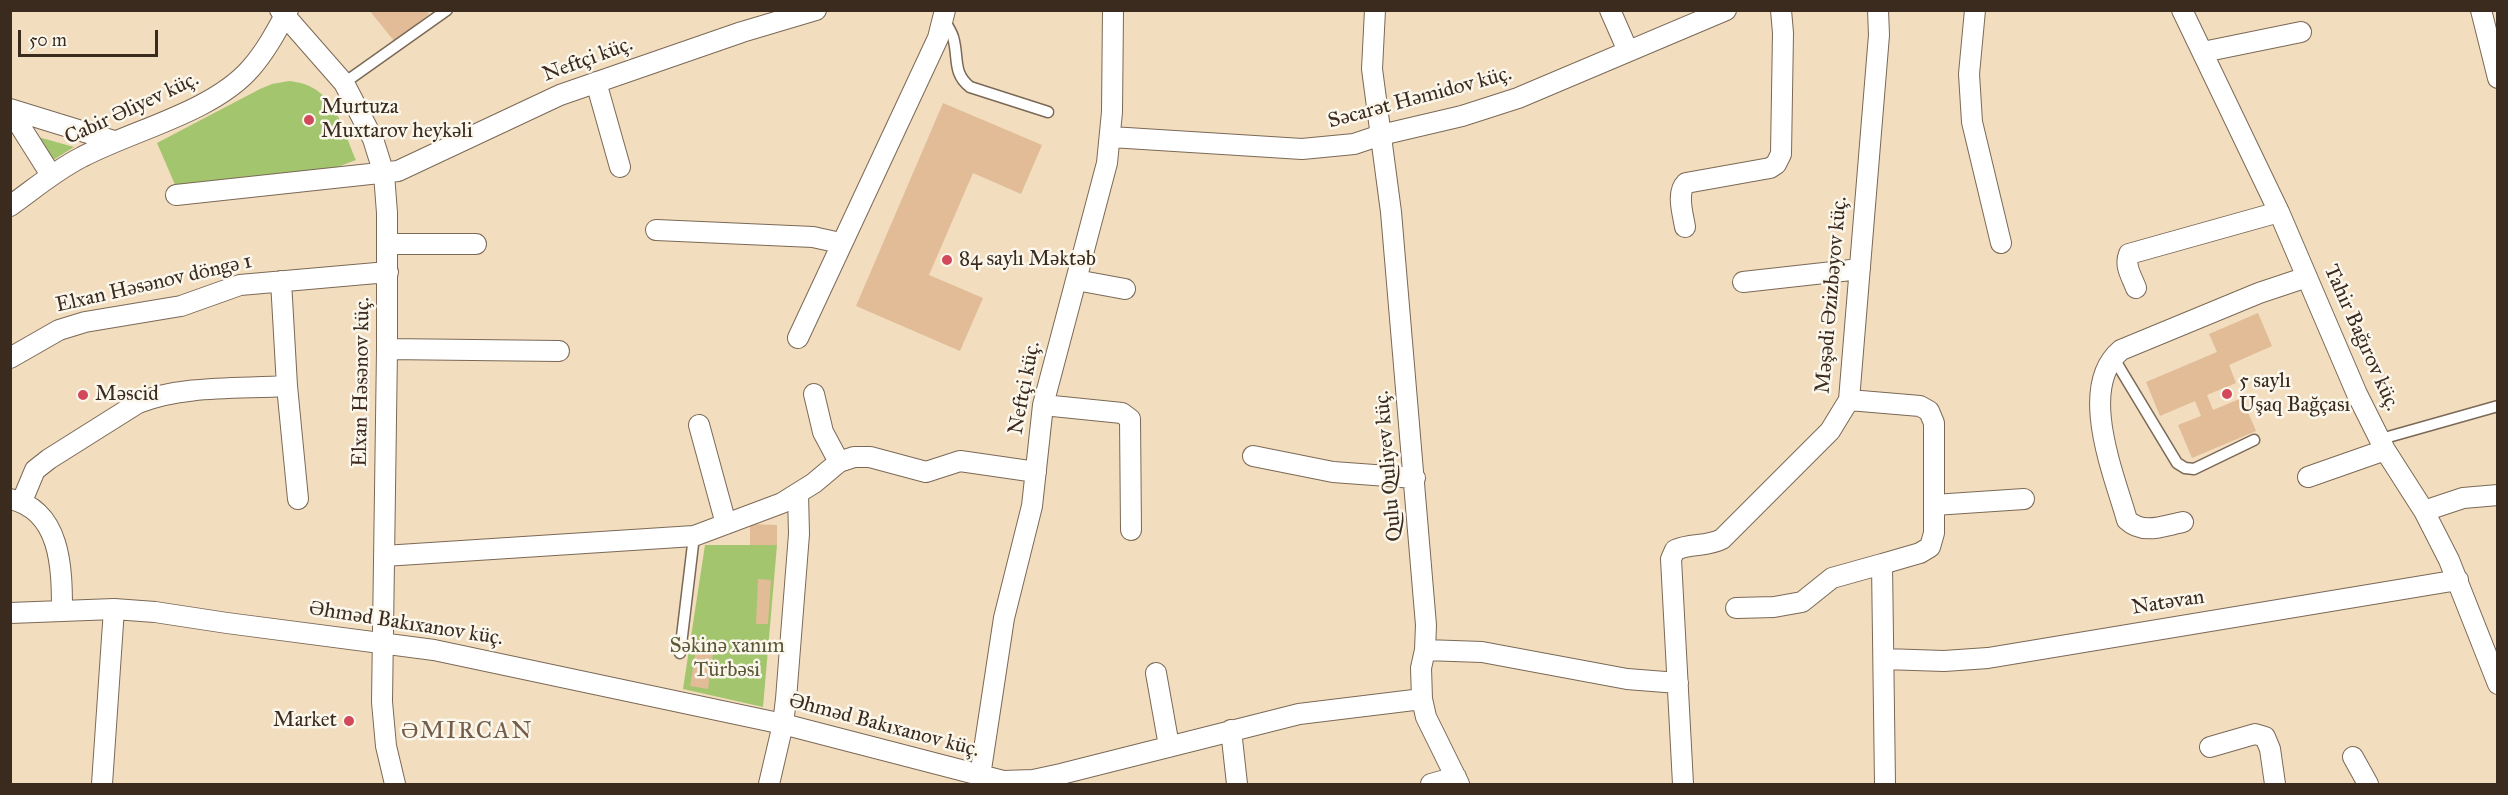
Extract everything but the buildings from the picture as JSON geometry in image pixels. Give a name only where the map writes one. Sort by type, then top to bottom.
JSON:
[{"type":"street","name":"Neftçi küç.","points":[[176,195],[398,171],[529,108],[596,82],[742,32],[816,10]]},
{"type":"street","name":"Neftçi küç.","points":[[980,776],[1004,618],[1032,506],[1043,405],[1107,163],[1111,137],[1113,10]]},
{"type":"street","name":"Qulu Quliyev küç.","points":[[1375,10],[1372,69],[1391,212],[1426,625],[1425,650],[1420,668],[1422,699],[1428,723],[1457,781]]},
{"type":"street","points":[[1610,10],[1628,51]]},
{"type":"street","name":"Səcarət Həmidov küç.","points":[[1111,137],[1302,149],[1344,146],[1462,116],[1518,98],[1726,10]]},
{"type":"street","points":[[1685,227],[1681,188],[1686,183],[1770,168],[1776,164],[1780,153],[1783,33],[1780,10]]},
{"type":"street","name":"Məşədi Əzizbəyov küç.","points":[[1683,784],[1671,560],[1675,550],[1684,546],[1712,544],[1722,539],[1830,431],[1849,400],[1879,35],[1878,10]]},
{"type":"street","points":[[1975,10],[1969,74],[1972,122],[2001,243]]},
{"type":"street","name":"Tahir Bağırov küç.","points":[[2182,10],[2279,212],[2357,394],[2383,445],[2424,511],[2458,580],[2498,684]]},
{"type":"street","points":[[2481,10],[2498,78]]},
{"type":"street","name":"Elxan Həsənov küç.","points":[[284,13],[344,83],[373,139],[384,174],[387,349],[382,702],[386,746],[395,784]]},
{"type":"street","name":"Cabir Əliyev küç.","points":[[10,206],[80,157],[197,106],[226,90],[251,69],[268,46],[284,13]]},
{"type":"street","points":[[798,338],[840,243],[889,147],[938,38],[944,15]]},
{"type":"street","points":[[2203,52],[2301,32]]},
{"type":"street","points":[[596,82],[620,167]]},
{"type":"street","points":[[10,110],[114,141]]},
{"type":"street","points":[[10,110],[51,176]]},
{"type":"street","points":[[2136,288],[2127,267],[2126,260],[2129,254],[2279,212]]},
{"type":"street","points":[[656,230],[813,237],[840,243]]},
{"type":"street","points":[[387,244],[476,244]]},
{"type":"street","points":[[1743,282],[1860,269]]},
{"type":"street","name":"Elxan Həsənov döngə 1","points":[[10,358],[59,330],[85,322],[181,306],[240,285],[387,272]]},
{"type":"street","points":[[2183,522],[2148,530],[2134,527],[2127,520],[2102,428],[2099,402],[2106,370],[2113,357],[2132,345],[2259,293],[2307,277]]},
{"type":"street","points":[[1076,280],[1125,289]]},
{"type":"street","points":[[281,281],[287,386],[298,499]]},
{"type":"street","points":[[387,349],[559,351]]},
{"type":"street","points":[[63,610],[62,566],[54,538],[45,519],[16,500],[35,470],[138,402],[153,396],[287,386]]},
{"type":"street","points":[[814,394],[823,432],[839,462]]},
{"type":"street","points":[[1736,608],[1774,607],[1802,602],[1832,578],[1920,553],[1930,547],[1934,533],[1934,423],[1929,411],[1920,406],[1849,400]]},
{"type":"street","points":[[1043,405],[1122,413],[1130,419],[1131,530]]},
{"type":"street","points":[[699,425],[726,524]]},
{"type":"street","points":[[2308,477],[2383,445]]},
{"type":"street","points":[[1253,456],[1333,472],[1415,478]]},
{"type":"street","points":[[384,556],[694,536],[798,494],[839,462],[854,457],[870,457],[926,472],[960,461],[1036,472]]},
{"type":"street","points":[[769,784],[783,724],[799,534],[798,494]]},
{"type":"street","points":[[2424,511],[2463,498],[2498,495]]},
{"type":"street","points":[[1934,505],[2024,499]]},
{"type":"street","points":[[1882,564],[1885,784]]},
{"type":"street","name":"Natəvan","points":[[1884,659],[1944,661],[1988,658],[2458,580]]},
{"type":"street","points":[[102,784],[114,609]]},
{"type":"street","name":"Əhməd Bakıxanov küç.","points":[[10,613],[114,609],[155,612],[227,624],[382,642],[491,660],[783,724],[1003,782],[1062,779],[1169,746],[1299,714],[1422,699]]},
{"type":"street","points":[[1425,650],[1482,652],[1627,679],[1678,683]]},
{"type":"street","points":[[1156,673],[1169,746]]},
{"type":"street","points":[[1231,730],[1237,784]]},
{"type":"street","points":[[2210,747],[2255,734],[2265,738],[2270,748],[2275,784]]},
{"type":"street","points":[[2352,757],[2368,784]]},
{"type":"street","points":[[1431,784],[1457,781]]},
{"type":"lane","points":[[344,83],[447,10]]},
{"type":"lane","points":[[944,15],[953,36],[956,69],[963,81],[970,87],[1048,112]]},
{"type":"lane","points":[[2113,357],[2177,463],[2185,468],[2194,469],[2254,440]]},
{"type":"lane","points":[[2383,445],[2498,406]]},
{"type":"lane","points":[[680,652],[694,536]]},
{"type":"green space","points":[[289,81],[304,84],[316,90],[326,99],[340,121],[356,160],[316,175],[176,187],[157,143],[260,89]]},
{"type":"green space","points":[[31,135],[74,147],[50,162]]},
{"type":"green space","name":"Səkinə xanım Türbəsi","points":[[705,545],[777,545],[763,707],[683,689]]},
{"type":"place","name":"Murtuza Muxtarov heykəli","points":[[309,120]]},
{"type":"place","name":"84 saylı Məktəb","points":[[947,260]]},
{"type":"place","name":"5 saylı Uşaq Bağçası","points":[[2227,394]]},
{"type":"place","name":"Məscid","points":[[83,395]]},
{"type":"place","name":"Market","points":[[349,721]]},
{"type":"district","name":"ƏMIRCAN","points":[[467,732]]}]
